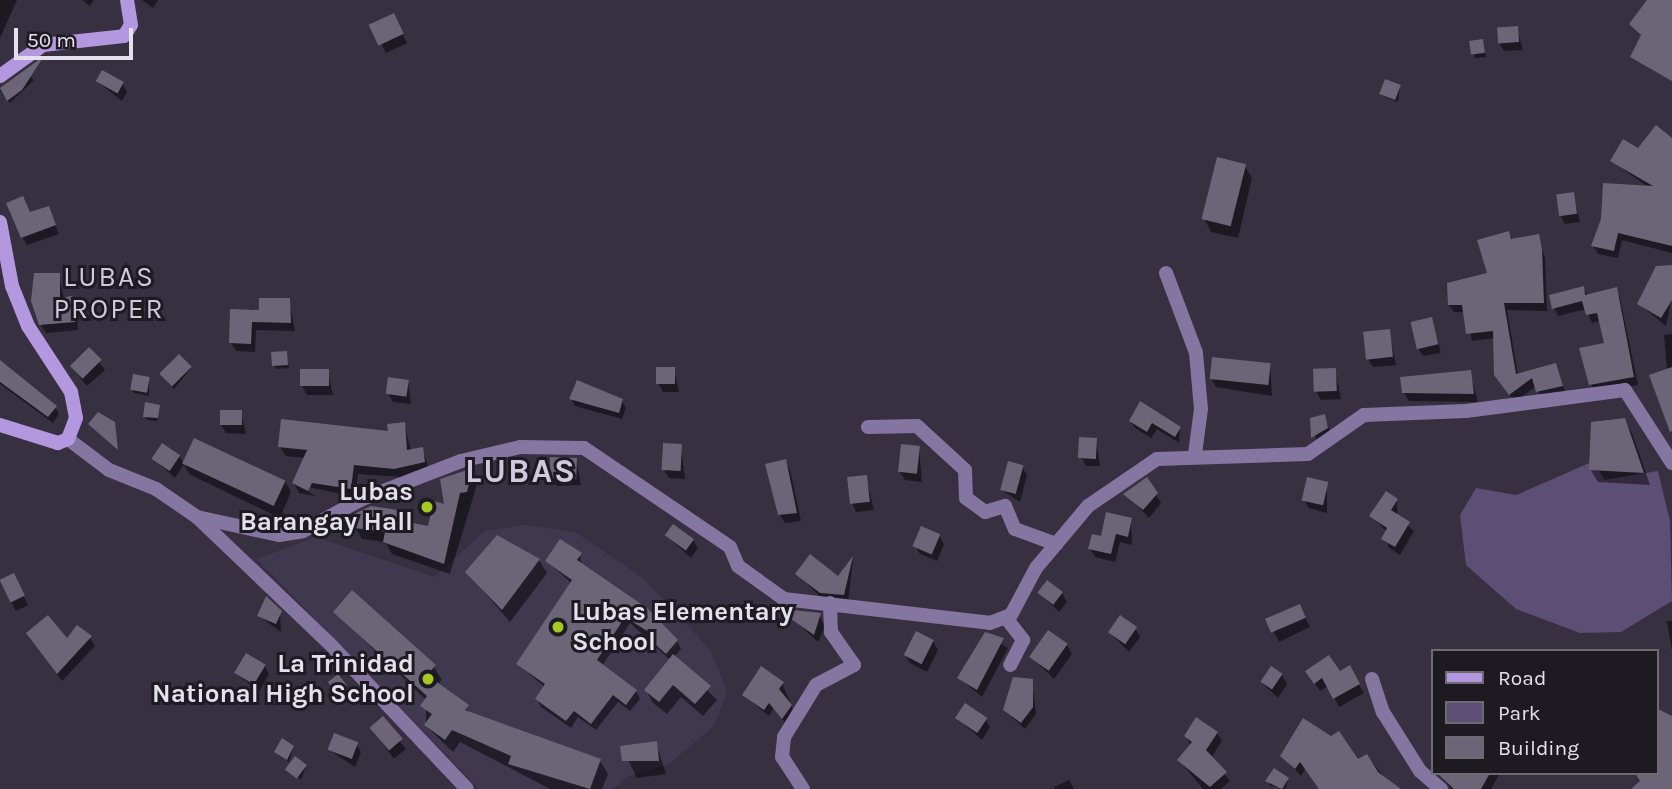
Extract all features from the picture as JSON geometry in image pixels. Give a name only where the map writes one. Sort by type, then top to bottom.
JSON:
[{"type":"main road","points":[[0,76],[43,46],[124,36],[131,25],[127,0]]},
{"type":"main road","points":[[0,222],[12,286],[28,326],[71,392],[76,418],[68,439],[47,443],[0,425]]},
{"type":"street","points":[[1166,273],[1196,353],[1201,409],[1195,454]]},
{"type":"street","points":[[197,517],[279,535],[303,531],[360,500],[461,461],[520,447],[584,447],[730,547],[738,566],[763,589],[784,599],[990,623],[1006,618],[1056,544],[1124,476],[1157,459],[1195,454],[1308,454],[1364,415],[1466,411],[1625,390],[1672,463]]},
{"type":"street","points":[[868,427],[917,426],[965,470],[966,498],[985,512],[1005,506],[1016,529],[1056,544]]},
{"type":"street","points":[[68,439],[108,470],[156,489],[197,517],[330,644],[467,789]]},
{"type":"street","points":[[803,789],[782,757],[784,737],[816,685],[854,665],[831,632],[830,603]]},
{"type":"street","points":[[1006,618],[1023,640],[1010,665]]},
{"type":"street","points":[[1372,679],[1406,748],[1441,789]]},
{"type":"shaded area","points":[[524,525],[575,532],[643,578],[711,651],[727,692],[714,726],[669,764],[628,776],[612,789],[479,789],[257,559],[316,537],[434,577],[485,531]]},
{"type":"green space","points":[[1594,461],[1604,480],[1658,471],[1670,521],[1672,601],[1621,632],[1580,633],[1516,609],[1466,565],[1460,515],[1476,488],[1516,495]]},
{"type":"building","points":[[1647,0],[1672,0],[1672,81],[1630,57],[1641,35],[1629,24]]},
{"type":"building","points":[[394,13],[404,34],[378,46],[369,25]]},
{"type":"building","points":[[1518,26],[1519,42],[1498,43],[1497,27]]},
{"type":"building","points":[[1483,39],[1485,53],[1471,55],[1469,41]]},
{"type":"building","points":[[44,56],[22,90],[7,101],[0,88]]},
{"type":"building","points":[[102,70],[124,82],[118,93],[96,81]]},
{"type":"building","points":[[1385,79],[1401,85],[1395,100],[1379,94]]},
{"type":"building","points":[[1656,125],[1672,138],[1672,246],[1618,233],[1614,251],[1591,246],[1601,219],[1603,183],[1653,186],[1610,161],[1623,139],[1638,148]]},
{"type":"building","points":[[1217,157],[1246,164],[1231,226],[1202,219]]},
{"type":"building","points":[[1574,192],[1577,214],[1559,216],[1556,195]]},
{"type":"building","points":[[23,196],[30,212],[49,206],[56,225],[21,238],[6,203]]},
{"type":"building","points":[[1509,231],[1511,239],[1539,234],[1542,249],[1544,303],[1504,303],[1516,374],[1556,363],[1563,386],[1536,392],[1532,378],[1509,395],[1494,375],[1493,331],[1466,334],[1462,305],[1448,305],[1447,283],[1487,273],[1477,240]]},
{"type":"building","points":[[1672,265],[1672,300],[1661,318],[1637,304],[1656,266]]},
{"type":"building","points":[[34,273],[60,273],[60,298],[72,296],[75,322],[39,325],[31,301]]},
{"type":"building","points":[[1584,286],[1585,295],[1617,287],[1634,377],[1589,385],[1579,348],[1604,343],[1597,313],[1586,315],[1582,301],[1552,309],[1549,295]]},
{"type":"building","points":[[259,298],[290,298],[291,323],[252,322],[251,344],[229,343],[230,309],[259,310]]},
{"type":"building","points":[[1432,317],[1438,344],[1417,349],[1411,322]]},
{"type":"building","points":[[1390,329],[1393,357],[1366,360],[1363,332]]},
{"type":"building","points":[[89,347],[102,360],[83,379],[70,366]]},
{"type":"building","points":[[287,351],[288,365],[272,366],[271,352]]},
{"type":"building","points":[[179,354],[192,367],[172,387],[159,374]]},
{"type":"building","points":[[1212,357],[1271,363],[1268,385],[1210,379]]},
{"type":"building","points":[[0,360],[57,406],[48,417],[0,382]]},
{"type":"building","points":[[656,367],[675,367],[675,384],[656,384]]},
{"type":"building","points":[[1672,367],[1672,431],[1670,432],[1649,375]]},
{"type":"building","points":[[1336,368],[1337,391],[1314,392],[1313,369]]},
{"type":"building","points":[[300,369],[329,369],[329,386],[300,386]]},
{"type":"building","points":[[1471,370],[1474,394],[1402,393],[1400,377]]},
{"type":"building","points":[[133,374],[150,377],[147,393],[130,390]]},
{"type":"building","points":[[388,377],[409,380],[406,397],[386,394]]},
{"type":"building","points":[[577,380],[623,399],[619,413],[569,399]]},
{"type":"building","points":[[1140,401],[1181,427],[1175,437],[1152,423],[1147,432],[1129,421]]},
{"type":"building","points":[[145,402],[160,405],[158,418],[143,417]]},
{"type":"building","points":[[220,410],[242,410],[242,425],[220,425]]},
{"type":"building","points":[[98,412],[115,422],[118,450],[88,424]]},
{"type":"building","points":[[1325,414],[1328,428],[1311,438],[1310,418]]},
{"type":"building","points":[[1625,418],[1644,473],[1589,470],[1591,422]]},
{"type":"building","points":[[281,419],[388,431],[387,424],[405,422],[407,450],[423,447],[425,462],[394,469],[354,465],[351,489],[312,483],[308,491],[292,483],[307,450],[278,447]]},
{"type":"building","points":[[1079,437],[1097,438],[1096,459],[1078,458]]},
{"type":"building","points":[[194,438],[286,481],[274,506],[182,463]]},
{"type":"building","points":[[162,443],[180,455],[170,471],[151,459]]},
{"type":"building","points":[[663,443],[682,444],[681,471],[662,470]]},
{"type":"building","points":[[901,444],[920,446],[917,474],[898,472]]},
{"type":"building","points":[[550,457],[577,458],[576,479],[549,478]]},
{"type":"building","points":[[786,459],[797,513],[778,515],[765,464]]},
{"type":"building","points":[[1008,461],[1023,465],[1016,494],[1000,490]]},
{"type":"building","points":[[473,468],[467,492],[460,493],[444,564],[383,542],[385,532],[354,528],[356,513],[371,506],[405,511],[403,521],[428,526],[434,501],[444,504],[440,479]]},
{"type":"building","points":[[867,475],[870,502],[850,504],[847,477]]},
{"type":"building","points":[[1147,477],[1158,493],[1143,510],[1123,494]]},
{"type":"building","points":[[1307,477],[1328,482],[1323,505],[1302,500]]},
{"type":"building","points":[[1386,491],[1398,499],[1391,510],[1410,522],[1395,547],[1381,539],[1387,528],[1369,516]]},
{"type":"building","points":[[1106,512],[1132,518],[1128,537],[1116,534],[1111,554],[1088,549],[1092,534],[1101,536]]},
{"type":"building","points":[[673,524],[694,539],[686,551],[665,535]]},
{"type":"building","points":[[921,526],[940,534],[932,554],[912,546]]},
{"type":"building","points":[[497,535],[540,559],[502,610],[465,572]]},
{"type":"building","points":[[560,539],[582,553],[577,560],[647,608],[678,640],[666,654],[648,638],[652,634],[625,617],[597,660],[637,690],[626,705],[613,695],[591,724],[574,711],[566,721],[535,699],[545,684],[516,664],[572,580],[545,561]]},
{"type":"building","points":[[810,554],[838,576],[853,556],[844,595],[820,593],[795,574]]},
{"type":"building","points":[[14,573],[25,595],[11,602],[0,580]]},
{"type":"building","points":[[1047,580],[1063,592],[1053,605],[1037,593]]},
{"type":"building","points":[[352,590],[436,665],[427,675],[469,705],[465,710],[601,759],[590,789],[508,764],[511,756],[452,730],[445,740],[424,725],[432,714],[420,706],[427,696],[333,612]]},
{"type":"building","points":[[266,596],[282,611],[276,624],[257,616]]},
{"type":"building","points":[[1300,604],[1306,618],[1271,633],[1265,619]]},
{"type":"building","points":[[783,609],[821,613],[814,635],[781,612]]},
{"type":"building","points":[[48,615],[67,638],[77,625],[92,636],[57,674],[26,633]]},
{"type":"building","points":[[1120,615],[1137,627],[1125,644],[1108,632]]},
{"type":"building","points":[[1048,630],[1068,644],[1049,671],[1029,657]]},
{"type":"building","points":[[916,631],[934,640],[922,664],[904,655]]},
{"type":"building","points":[[985,632],[1004,638],[977,690],[957,678]]},
{"type":"building","points":[[246,653],[266,665],[254,685],[234,673]]},
{"type":"building","points":[[673,654],[711,686],[695,704],[673,685],[659,702],[644,690]]},
{"type":"building","points":[[1329,655],[1340,671],[1350,665],[1360,684],[1333,699],[1322,678],[1314,684],[1305,671]]},
{"type":"building","points":[[761,666],[784,682],[779,689],[792,705],[782,719],[769,703],[764,710],[742,695]]},
{"type":"building","points":[[1271,666],[1283,674],[1272,690],[1260,682]]},
{"type":"building","points":[[338,674],[347,685],[337,693],[328,682]]},
{"type":"building","points":[[1013,677],[1033,679],[1033,707],[1021,723],[1003,710]]},
{"type":"building","points":[[965,703],[987,718],[977,733],[955,718]]},
{"type":"building","points":[[1658,709],[1672,716],[1672,789],[1631,789],[1640,781],[1636,775],[1658,775]]},
{"type":"building","points":[[383,716],[403,739],[389,750],[369,728]]},
{"type":"building","points":[[1196,717],[1218,732],[1206,750],[1227,772],[1210,787],[1177,760],[1192,742],[1184,736]]},
{"type":"building","points":[[1303,718],[1331,736],[1339,731],[1358,759],[1367,754],[1378,772],[1401,789],[1319,789],[1300,762],[1295,769],[1280,756]]},
{"type":"building","points":[[334,733],[358,742],[352,759],[328,750]]},
{"type":"building","points":[[282,738],[294,746],[287,760],[274,752]]},
{"type":"building","points":[[657,741],[659,761],[622,761],[620,746]]},
{"type":"building","points":[[295,756],[307,765],[297,779],[285,770]]},
{"type":"building","points":[[1274,768],[1289,778],[1282,789],[1265,781]]},
{"type":"building","points":[[1439,775],[1489,775],[1481,789],[1454,789]]},
{"type":"place","name":"Lubas Barangay Hall","points":[[427,507]]},
{"type":"place","name":"Lubas Elementary School","points":[[558,627]]},
{"type":"place","name":"La Trinidad National High School","points":[[428,679]]},
{"type":"district","name":"LUBAS PROPER","points":[[109,293]]},
{"type":"district","name":"LUBAS","points":[[521,472]]}]
